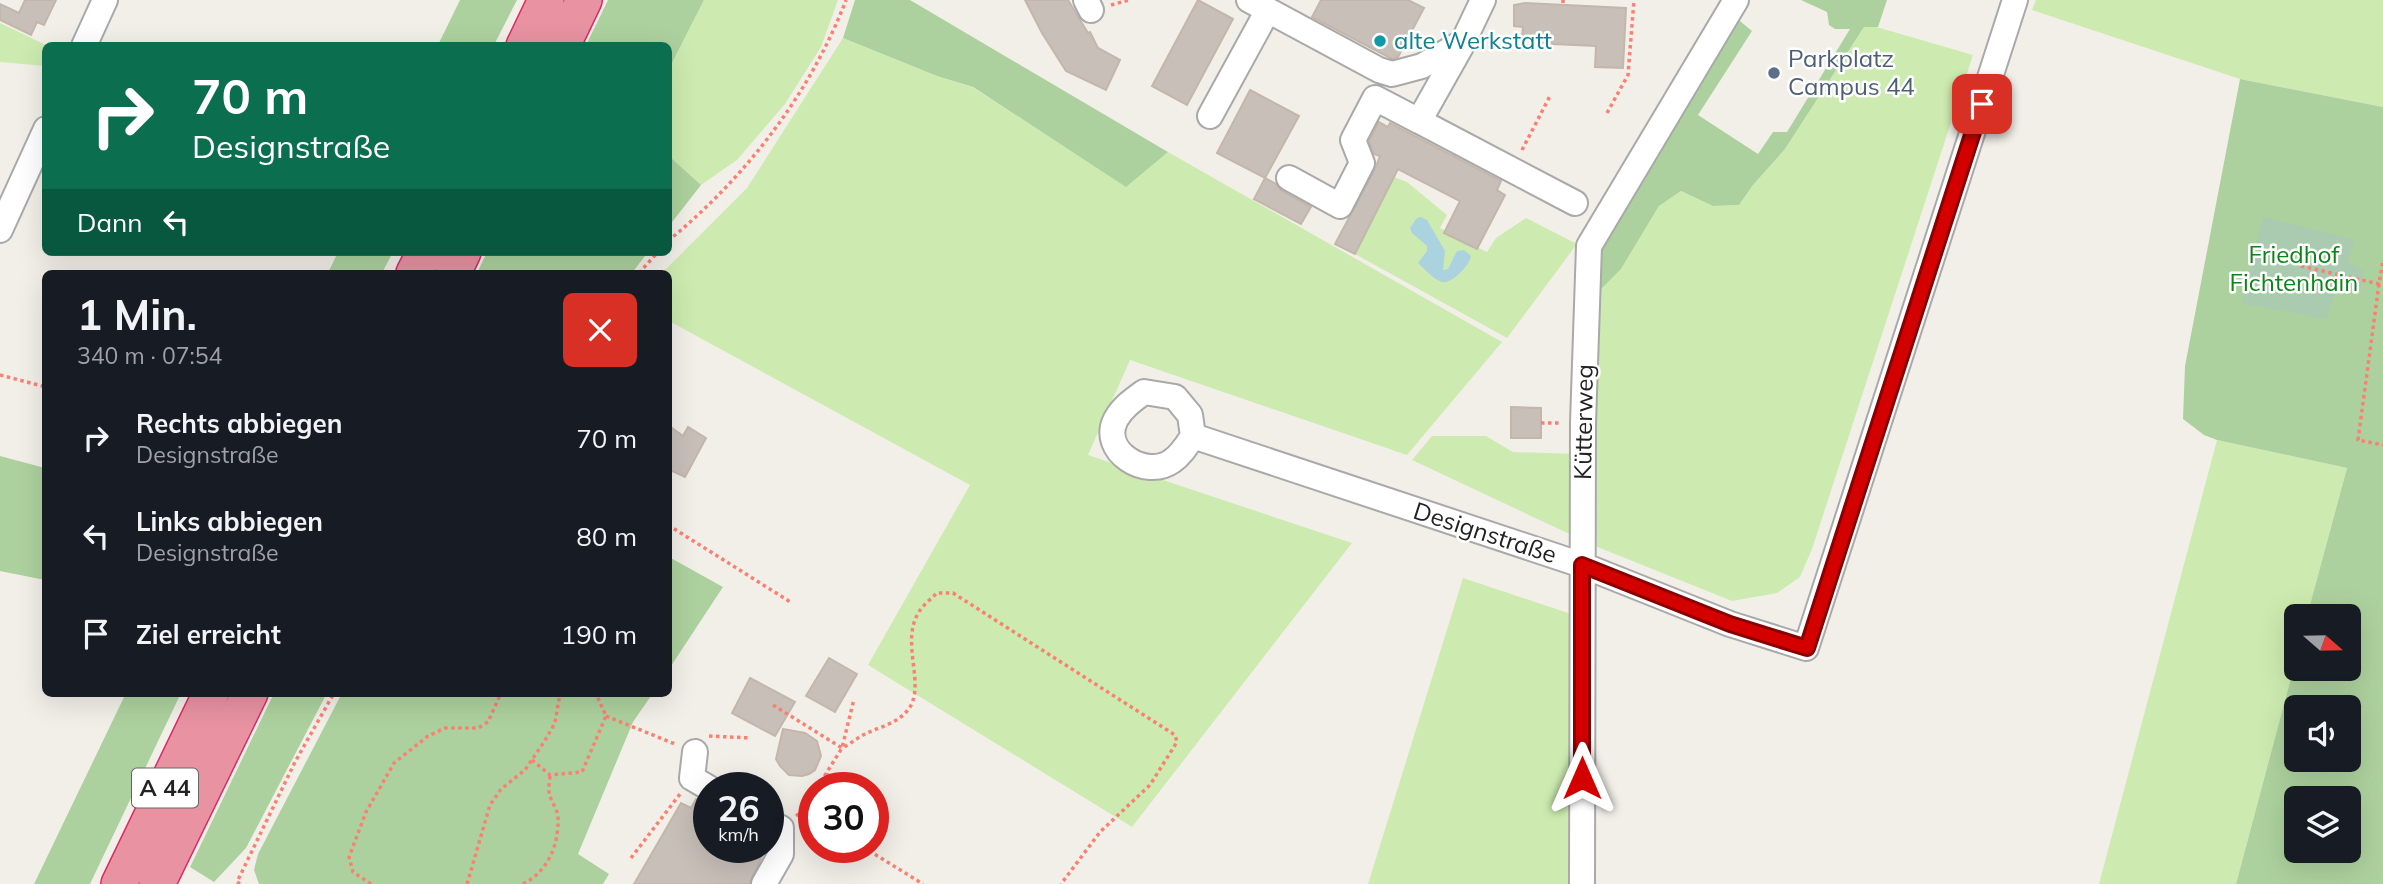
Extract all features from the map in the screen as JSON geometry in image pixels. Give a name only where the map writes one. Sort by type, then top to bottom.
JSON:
[{"type":"highway","points":[[526,42],[546,0]]},
{"type":"highway","points":[[564,42],[584,0]]},
{"type":"highway","name":"A 44","points":[[119,884],[209,697]]},
{"type":"highway","name":"A 44","points":[[157,884],[248,697]]},
{"type":"street","points":[[86,42],[105,0]]},
{"type":"street","points":[[1419,121],[1483,0]]},
{"type":"street","name":"Kütterweg","points":[[1582,884],[1584,347],[1589,246],[1736,0]]},
{"type":"street","name":"Designstraße","points":[[1193,436],[1582,565],[1730,624],[1807,648],[2015,0]]},
{"type":"street","points":[[1210,116],[1259,5],[1378,70],[1392,74],[1422,66],[1463,42]]},
{"type":"street","points":[[1289,178],[1340,206],[1362,163],[1353,140],[1375,98],[1575,203]]},
{"type":"street","points":[[0,229],[42,138]]},
{"type":"street","points":[[695,752],[698,772]]},
{"type":"street","points":[[764,884],[776,863]]},
{"type":"path","points":[[672,238],[702,213],[768,138],[814,72],[832,37],[846,0]]},
{"type":"path","points":[[1607,113],[1628,75],[1634,0]]},
{"type":"path","points":[[1512,170],[1550,96]]},
{"type":"path","points":[[642,270],[654,256]]},
{"type":"path","points":[[2383,261],[2358,440],[2383,445]]},
{"type":"path","points":[[2301,267],[2379,284]]},
{"type":"path","points":[[0,375],[42,386]]},
{"type":"path","points":[[672,528],[792,603]]},
{"type":"path","points":[[842,748],[864,734],[885,727],[907,711],[914,697],[915,678],[910,644],[918,612],[937,593],[953,593],[1175,735],[1177,742],[1150,785],[1100,832],[1061,884]]},
{"type":"path","points":[[237,883],[295,762],[332,697]]},
{"type":"path","points":[[372,884],[353,872],[349,857],[366,813],[394,763],[428,736],[445,728],[478,728],[488,722],[499,697]]},
{"type":"path","points":[[467,884],[490,805],[501,789],[525,770],[532,760],[555,723],[559,697]]},
{"type":"path","points":[[532,760],[551,775],[582,772],[606,716],[597,697]]},
{"type":"path","points":[[827,772],[842,748],[854,699]]},
{"type":"path","points":[[773,705],[842,748]]},
{"type":"path","points":[[523,884],[535,878],[547,864],[555,845],[558,817],[548,792],[551,775]]},
{"type":"path","points":[[631,858],[693,791]]},
{"type":"path","points":[[889,863],[923,884]]},
{"type":"green space","points":[[460,0],[517,0],[496,42],[439,42]]},
{"type":"green space","points":[[608,0],[704,0],[672,63],[672,42],[587,42]]},
{"type":"green space","points":[[704,0],[838,0],[821,47],[785,104],[737,160],[701,185],[672,159],[672,63]]},
{"type":"green space","points":[[855,0],[910,0],[1168,152],[1126,187],[973,87],[937,76],[843,38]]},
{"type":"green space","points":[[1801,0],[1887,0],[1878,27],[1864,27],[1785,149],[1739,205],[1713,206],[1681,191],[1659,206],[1621,269],[1595,295],[1595,250],[1734,16],[1752,31],[1698,115],[1758,154],[1773,132],[1787,132],[1850,29],[1835,29],[1829,25],[1827,12]]},
{"type":"green space","points":[[2036,0],[2383,0],[2383,107],[2240,79],[2032,10]]},
{"type":"green space","points":[[0,23],[42,43],[42,66],[0,62]]},
{"type":"green space","points":[[1873,26],[1973,55],[1812,549],[1800,577],[1777,593],[1732,601],[1590,544],[1591,294],[1621,269],[1659,206],[1681,191],[1713,206],[1739,205],[1785,149],[1864,27]]},
{"type":"green space","points":[[843,38],[937,76],[972,87],[1126,186],[1168,152],[1502,342],[1407,455],[1130,360],[1088,455],[1352,543],[1132,827],[868,665],[970,485],[672,323],[672,270],[665,270],[747,188]]},
{"type":"green space","points":[[2240,79],[2383,107],[2383,884],[2236,884],[2284,704],[2284,772],[2361,772],[2361,695],[2286,695],[2290,681],[2361,681],[2361,604],[2310,604],[2347,468],[2217,440],[2204,435],[2183,419],[2185,366]]},
{"type":"green space","points":[[672,159],[701,185],[672,222]]},
{"type":"green space","points":[[1394,177],[1407,182],[1447,215],[1440,228],[1487,252],[1496,238],[1526,218],[1577,244],[1507,338],[1355,254]]},
{"type":"green space","name":"Friedhof Fichtenhain","points":[[2263,217],[2355,240],[2348,262],[2364,271],[2360,293],[2337,288],[2326,319],[2242,303]]},
{"type":"green space","points":[[336,256],[391,256],[384,270],[329,270]]},
{"type":"green space","points":[[485,256],[645,256],[634,270],[478,270]]},
{"type":"green space","points":[[1432,436],[1486,436],[1513,452],[1579,454],[1578,538],[1412,460]]},
{"type":"green space","points":[[2217,440],[2347,468],[2310,604],[2284,604],[2284,681],[2290,681],[2286,695],[2284,695],[2284,704],[2236,884],[2099,884]]},
{"type":"green space","points":[[0,456],[42,467],[42,579],[0,571]]},
{"type":"green space","points":[[672,559],[723,587],[672,664]]},
{"type":"green space","points":[[1463,578],[1574,615],[1576,884],[1368,884]]},
{"type":"green space","points":[[124,697],[179,697],[90,884],[34,884]]},
{"type":"green space","points":[[272,697],[325,697],[246,848],[214,882],[190,867]]},
{"type":"green space","points":[[340,697],[650,697],[633,722],[578,854],[609,874],[603,884],[259,884],[254,870],[258,854]]},
{"type":"water","points":[[1417,218],[1427,220],[1445,251],[1443,270],[1448,269],[1457,251],[1464,250],[1471,256],[1464,269],[1446,282],[1439,281],[1418,263],[1427,251],[1427,246],[1410,228]]},
{"type":"building","points":[[25,0],[56,0],[44,25],[37,22],[31,35],[0,20],[0,4],[19,13]]},
{"type":"building","points":[[1025,0],[1068,0],[1098,48],[1120,60],[1106,90],[1066,71]]},
{"type":"building","points":[[1198,0],[1233,19],[1187,105],[1152,86]]},
{"type":"building","name":"alte Werkstatt","points":[[1321,0],[1408,0],[1424,8],[1398,57],[1392,59],[1312,17]]},
{"type":"building","points":[[1525,3],[1626,8],[1623,68],[1595,67],[1596,46],[1532,43],[1532,38],[1522,37],[1523,27],[1514,26],[1514,5]]},
{"type":"building","points":[[1250,90],[1299,116],[1265,178],[1217,153]]},
{"type":"building","points":[[1379,122],[1388,127],[1390,123],[1501,181],[1497,190],[1505,195],[1477,249],[1444,233],[1460,201],[1398,169],[1355,254],[1335,244],[1380,156],[1374,154],[1369,141]]},
{"type":"building","points":[[1265,178],[1311,207],[1301,224],[1254,199]]},
{"type":"building","points":[[1511,407],[1541,408],[1541,438],[1511,438]]},
{"type":"building","points":[[688,427],[706,438],[685,477],[672,471],[672,428],[683,436]]},
{"type":"building","points":[[829,658],[857,674],[835,712],[806,696]]},
{"type":"building","points":[[750,678],[795,702],[775,736],[732,713]]},
{"type":"building","points":[[783,729],[805,733],[817,741],[821,756],[815,770],[798,772],[798,776],[789,775],[776,759]]},
{"type":"building","points":[[681,803],[691,808],[693,804],[693,863],[759,863],[749,884],[634,884]]},
{"type":"place","name":"alte Werkstatt","points":[[1380,41]]},
{"type":"place","name":"Parkplatz Campus 44","points":[[1774,73]]},
{"type":"route","points":[[1582,778],[1582,565],[1730,624],[1807,648],[1982,104]]}]
